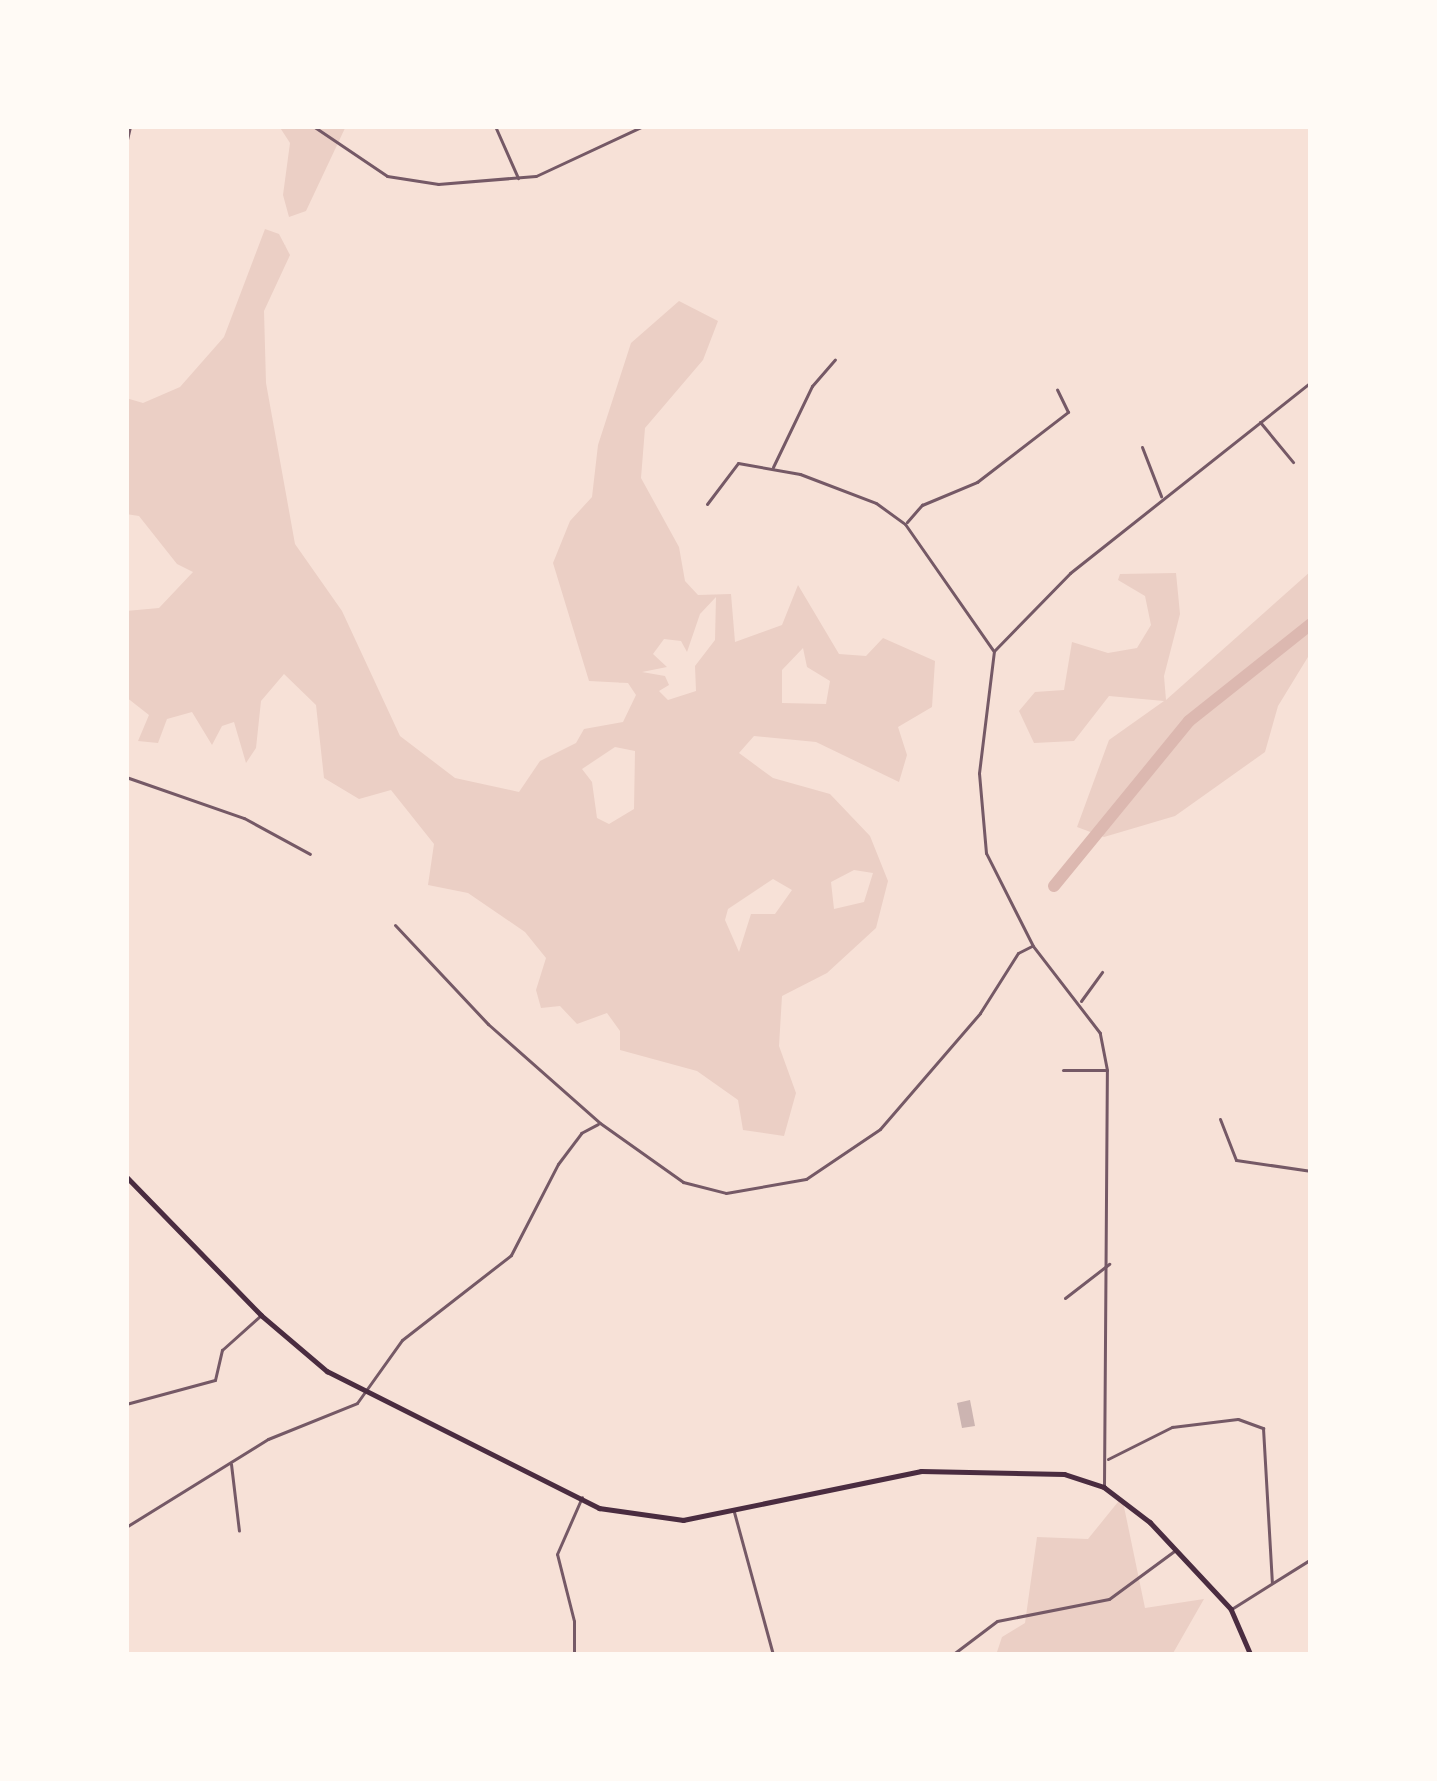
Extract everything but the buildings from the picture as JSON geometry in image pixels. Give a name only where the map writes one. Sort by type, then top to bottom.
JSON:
[{"type":"main road","points":[[126,1176],[261,1315],[366,1393],[612,1513],[656,1520],[955,1469],[1046,1472],[1104,1487],[1176,1550],[1231,1609],[1251,1655]]},
{"type":"street","points":[[126,144],[130,126]]},
{"type":"street","points":[[313,126],[402,181],[519,179],[588,158],[643,126]]},
{"type":"street","points":[[495,126],[519,179]]},
{"type":"street","points":[[772,468],[812,386],[835,360]]},
{"type":"street","points":[[1104,1487],[1110,1263],[1107,1070],[1100,1033],[1033,946],[981,837],[979,773],[994,651],[1058,584],[1161,497],[1311,382]]},
{"type":"street","points":[[905,524],[922,505],[977,482],[1068,412],[1057,388]]},
{"type":"street","points":[[1260,422],[1293,462]]},
{"type":"street","points":[[1142,448],[1161,497]]},
{"type":"street","points":[[707,504],[734,464],[772,468],[876,503],[905,524],[994,651]]},
{"type":"street","points":[[126,777],[244,818],[310,854]]},
{"type":"street","points":[[395,925],[600,1124],[688,1184],[738,1193],[806,1179],[880,1129],[980,1013],[1018,953],[1033,946]]},
{"type":"street","points":[[1080,1003],[1102,972]]},
{"type":"street","points":[[1063,1070],[1107,1070]]},
{"type":"street","points":[[1220,1119],[1235,1160],[1311,1171]]},
{"type":"street","points":[[126,1527],[231,1463],[366,1393],[402,1340],[511,1256],[558,1164],[581,1133],[600,1124]]},
{"type":"street","points":[[1064,1298],[1110,1263]]},
{"type":"street","points":[[126,1404],[215,1379],[222,1350],[261,1315]]},
{"type":"street","points":[[1106,1461],[1185,1424],[1238,1419],[1263,1428],[1272,1582]]},
{"type":"street","points":[[231,1463],[239,1531]]},
{"type":"street","points":[[574,1655],[574,1621],[557,1554],[582,1497]]},
{"type":"street","points":[[733,1509],[773,1655]]},
{"type":"street","points":[[952,1655],[997,1621],[1108,1599],[1176,1550]]},
{"type":"street","points":[[1231,1609],[1311,1559]]},
{"type":"shaded area","points":[[279,126],[346,126],[306,211],[289,217],[283,195],[290,143]]},
{"type":"shaded area","points":[[265,229],[279,234],[290,255],[264,311],[266,383],[295,544],[342,611],[400,736],[455,778],[519,792],[540,761],[576,743],[584,729],[623,722],[636,695],[628,683],[589,681],[553,563],[570,521],[592,497],[598,445],[631,343],[679,301],[718,321],[703,360],[645,428],[641,478],[679,547],[685,581],[698,595],[731,594],[735,642],[782,625],[798,585],[839,654],[866,656],[883,638],[935,661],[932,707],[898,727],[907,755],[899,782],[816,742],[754,736],[739,753],[773,778],[830,794],[870,836],[888,881],[876,928],[827,973],[782,996],[779,1046],[796,1093],[784,1136],[743,1130],[738,1100],[697,1071],[620,1050],[620,1031],[607,1013],[577,1024],[560,1006],[541,1008],[536,990],[546,958],[525,932],[468,893],[428,885],[434,844],[391,790],[359,799],[324,778],[316,705],[284,674],[261,701],[256,748],[246,763],[234,722],[222,726],[212,745],[192,712],[167,719],[158,743],[138,741],[149,715],[126,697],[126,611],[159,608],[193,572],[177,564],[139,516],[126,514],[126,398],[143,403],[180,387],[224,337]],"holes":[[[716,597],[715,640],[695,666],[696,691],[668,700],[659,691],[669,685],[665,676],[642,672],[667,667],[653,654],[664,639],[681,641],[687,652],[700,614]],[[803,648],[807,667],[830,681],[826,704],[782,703],[782,670]],[[615,747],[635,751],[634,809],[609,824],[597,818],[592,782],[582,769]],[[854,870],[873,873],[864,902],[834,909],[831,882]],[[773,879],[792,890],[775,914],[751,914],[739,952],[725,920],[728,909]]]},
{"type":"shaded area","points":[[1311,571],[1311,652],[1278,706],[1265,752],[1175,816],[1104,837],[1077,827],[1109,740],[1164,701],[1109,696],[1074,741],[1034,743],[1019,711],[1035,692],[1064,690],[1072,642],[1108,653],[1137,648],[1151,625],[1145,596],[1118,580],[1120,574],[1176,573],[1180,614],[1164,676],[1166,700]]},
{"type":"shaded area","points":[[1122,1497],[1145,1608],[1204,1599],[1172,1655],[996,1655],[1002,1637],[1025,1623],[1037,1537],[1088,1539]]},
{"type":"waterway","points":[[1054,886],[1189,721],[1311,624]]}]
